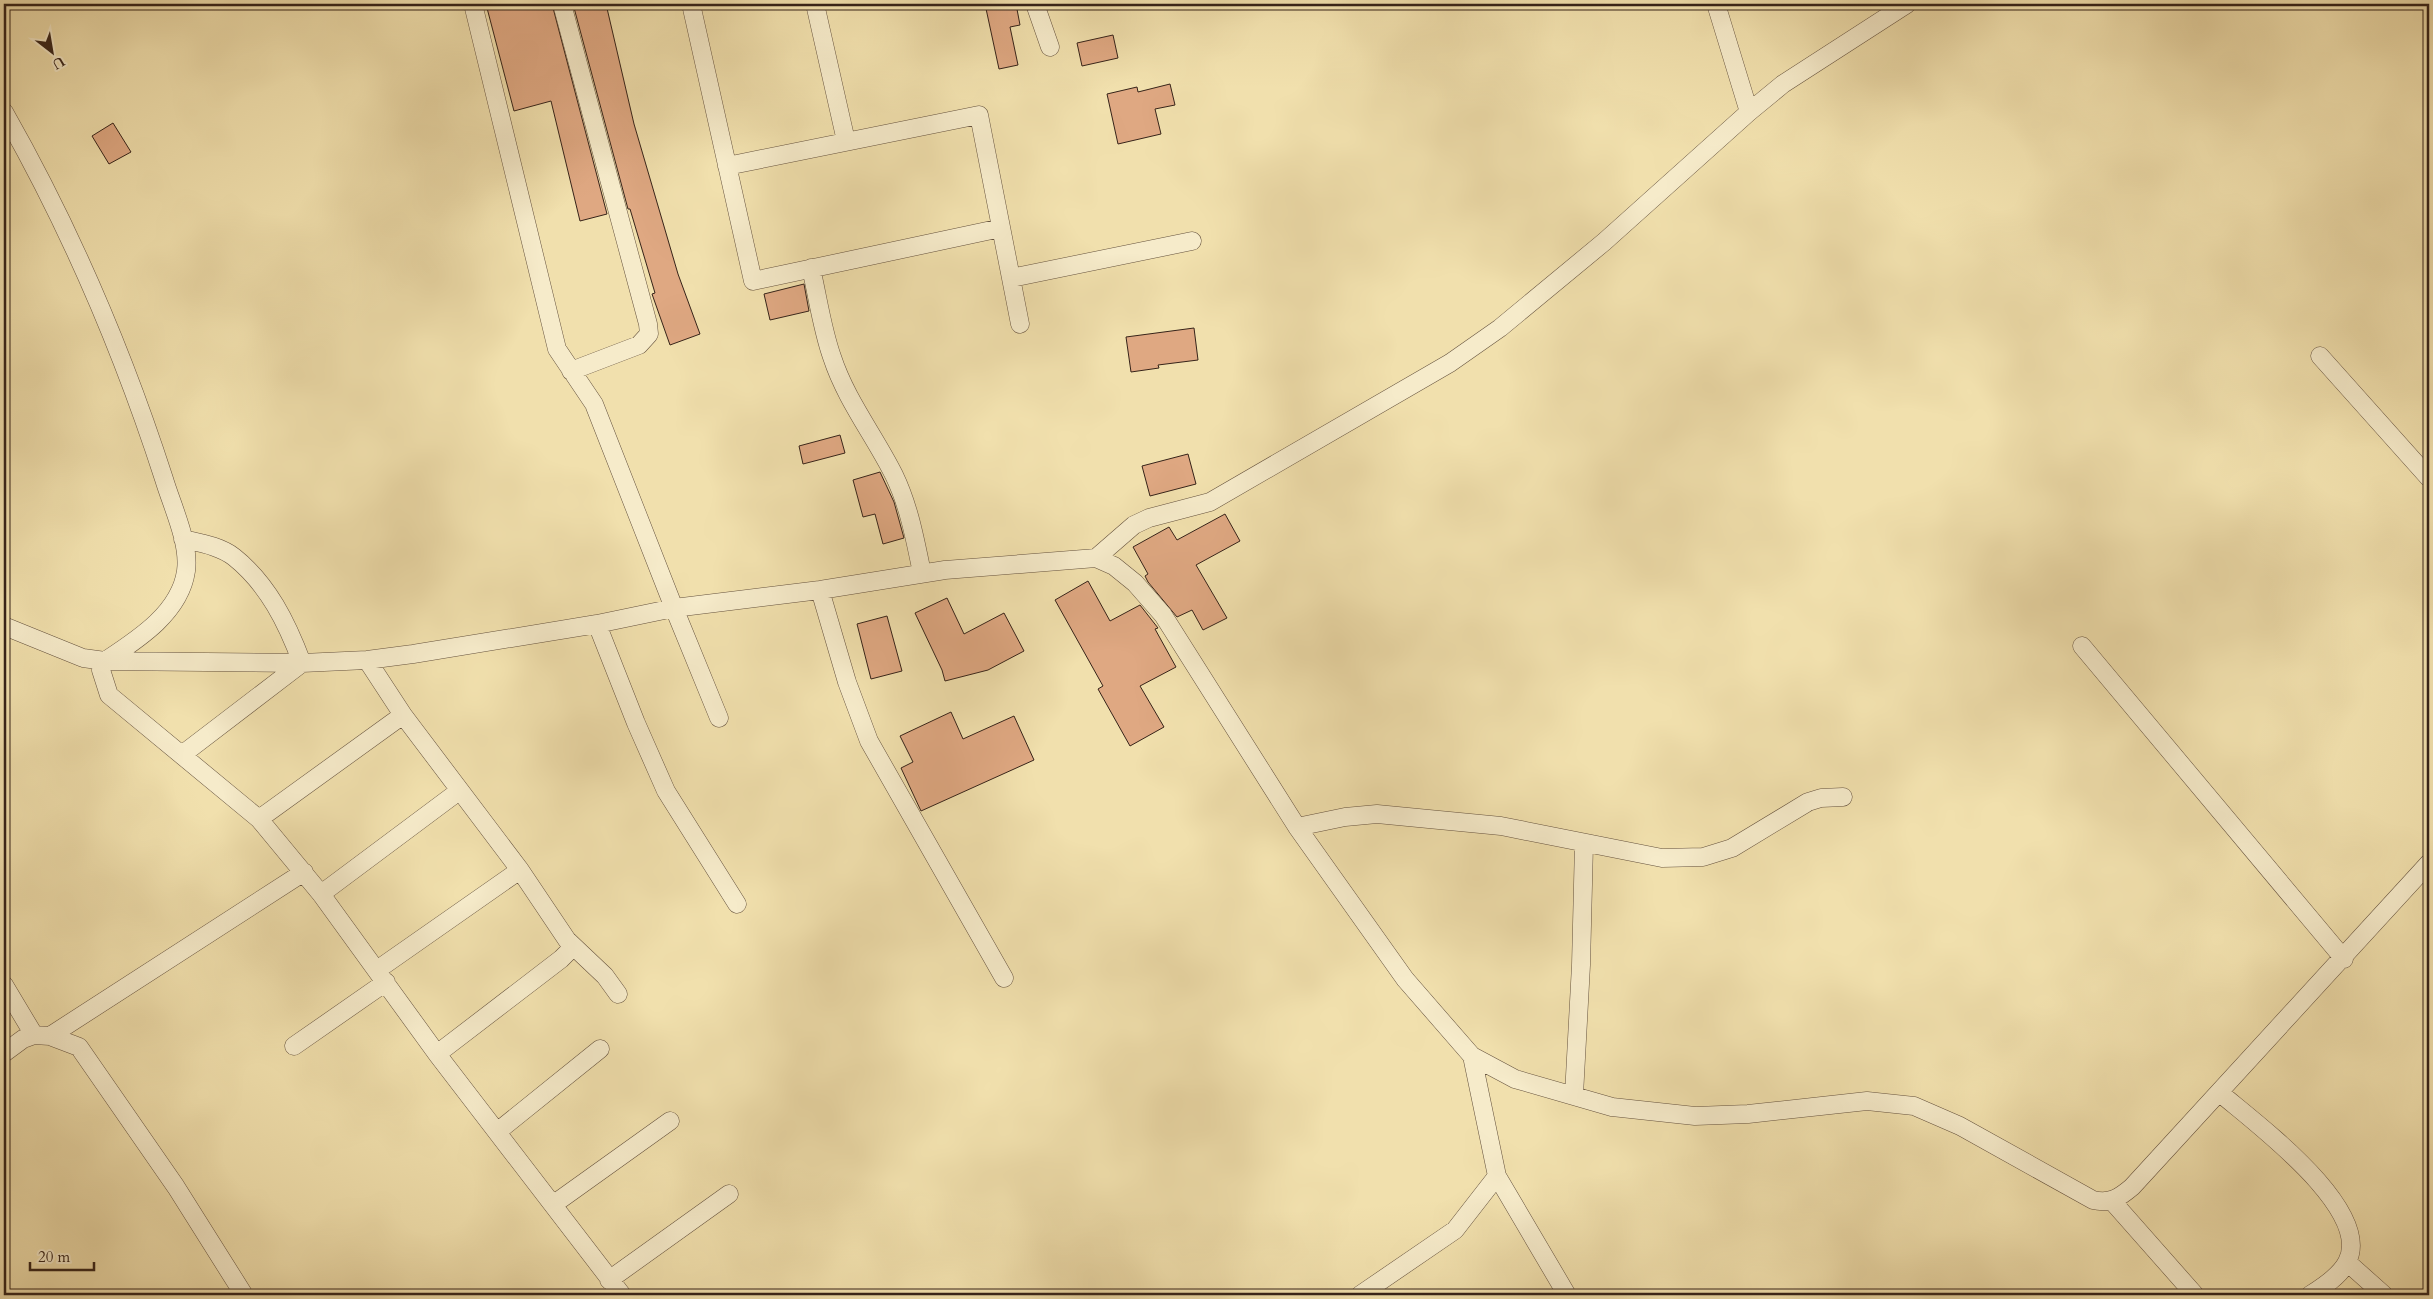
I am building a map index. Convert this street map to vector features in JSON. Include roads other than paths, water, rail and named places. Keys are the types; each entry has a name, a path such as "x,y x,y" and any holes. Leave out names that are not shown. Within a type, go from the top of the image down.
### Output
{"street":[{"path":"473,4 557,349 594,404 674,608 720,718"},
{"path":"562,4 648,324 649,334 646,340 639,345 571,371"},
{"path":"692,4 753,281 1001,228"},
{"path":"815,4 846,141"},
{"path":"1035,4 1050,47"},
{"path":"1716,4 1749,112"},
{"path":"1096,558 1134,525 1149,518 1210,502 1450,363 1500,328 1604,242 1749,112 1816,61 1907,4"},
{"path":"4,112 28,155 91,286 142,409 183,539 186,570 177,597 154,625 105,661 101,670 109,696 123,709 183,754 259,819 321,894 437,1054 622,1295"},
{"path":"727,166 979,115 1020,324"},
{"path":"1011,278 1192,241"},
{"path":"811,268 832,357 852,404 885,458 903,495 909,510 922,573"},
{"path":"2320,356 2429,478"},
{"path":"183,539 208,545 233,556 259,583 277,606 302,663"},
{"path":"4,626 83,658 105,661 302,663 367,660 597,624 674,608 820,590 922,573 1096,558 1114,566 1135,583 1163,615 1297,827 1405,979 1472,1056 1514,1079 1612,1107 1695,1116 1748,1114 1867,1101 1914,1106 1960,1126 2093,1200 2112,1201 2132,1187 2344,959 2429,863"},
{"path":"820,590 847,682 869,741 1004,978"},
{"path":"597,624 636,723 666,791 737,904"},
{"path":"2082,646 2344,959"},
{"path":"367,660 403,715 520,870 573,947 605,976 618,994"},
{"path":"183,754 302,663"},
{"path":"259,819 403,715"},
{"path":"321,894 459,791"},
{"path":"1297,827 1345,817 1377,814 1501,826 1662,858 1703,857 1732,848 1808,802 1821,798 1843,797"},
{"path":"1574,1095 1581,965 1584,844"},
{"path":"294,1046 381,976 520,870"},
{"path":"4,1053 22,1039 42,1035 304,872"},
{"path":"437,1054 573,947"},
{"path":"4,985 42,1035 79,1047 88,1058 176,1187 244,1295"},
{"path":"497,1132 600,1049"},
{"path":"1472,1056 1497,1176 1567,1295"},
{"path":"2220,1093 2301,1162 2335,1201 2348,1226 2350,1251 2348,1262 2338,1274 2310,1295"},
{"path":"554,1204 670,1121"},
{"path":"1360,1295 1455,1230 1497,1176"},
{"path":"609,1280 729,1194"},
{"path":"2112,1201 2119,1212 2195,1295"},
{"path":"2348,1262 2384,1295"}]}
